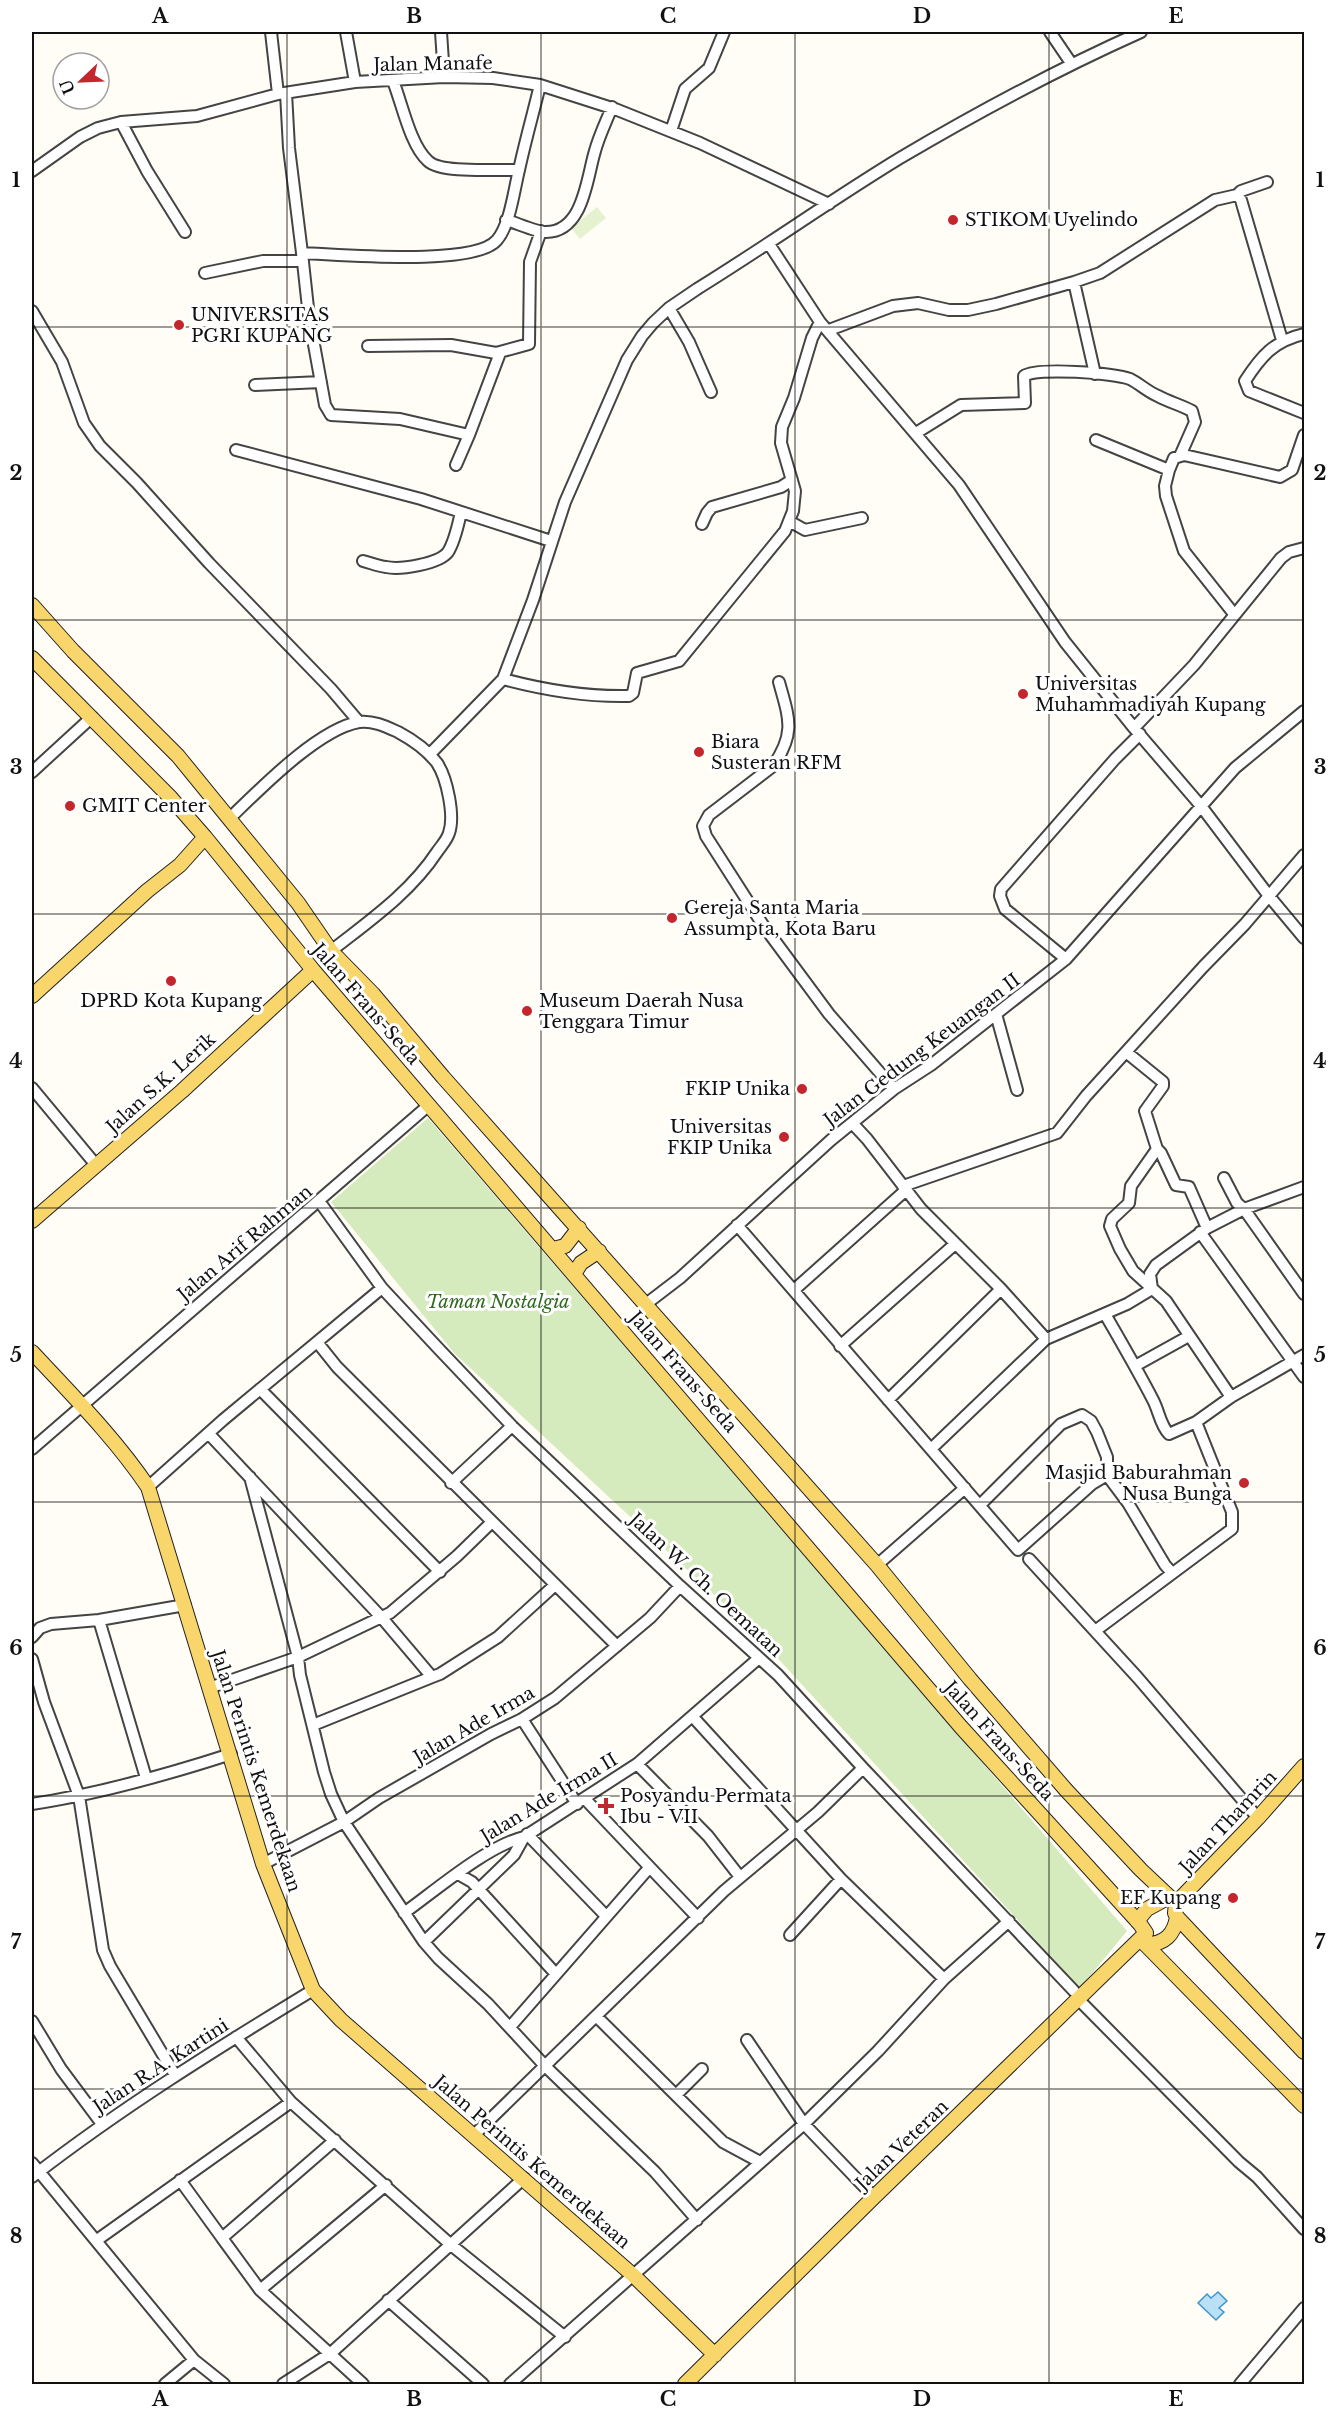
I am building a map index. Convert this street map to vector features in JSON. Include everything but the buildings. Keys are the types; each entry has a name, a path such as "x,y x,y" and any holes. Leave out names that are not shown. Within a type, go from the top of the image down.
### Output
{"main road":[{"name":"Jalan Frans-Seda","path":"32,605 73,651 178,756 298,903 331,951 373,994 443,1077 877,1565 970,1679 1066,1790 1305,2052"},
{"name":"Jalan Frans-Seda","path":"32,658 92,717 205,837 313,970 961,1727 1144,1934 1305,2106"},
{"path":"32,996 140,898 180,865 205,837"},
{"name":"Jalan S.K. Lerik","path":"32,1221 313,970"},
{"path":"553,1249 565,1246 579,1228"},
{"path":"574,1274 582,1263 599,1251"},
{"name":"Jalan Perintis Kemerdekaan","path":"32,1352 81,1405 135,1468 148,1487 264,1864 313,1990 341,2020 634,2276 715,2355"},
{"name":"Jalan Thamrin","path":"1174,1906 1305,1766"},
{"path":"1174,1906 1173,1931 1168,1937 1158,1943 1144,1934 1137,1921 1141,1914 1174,1906"},
{"name":"Jalan Veteran","path":"685,2385 1076,1995 1144,1934"}],"street":[{"path":"271,32 282,94 302,257 326,410 331,416 400,419 469,435"},
{"path":"346,32 355,82"},
{"path":"441,32 444,77"},
{"path":"672,131 685,89 691,82 705,74 724,32"},
{"path":"1050,32 1071,63"},
{"path":"430,754 503,679 533,600 551,541 594,432 627,360 642,336 669,308 829,204 995,103 1071,63 1141,32"},
{"name":"Jalan Manafe","path":"32,171 80,137 98,128 121,122 197,116 282,94 355,82 444,77 493,78 540,85 612,107 672,131 829,204"},
{"path":"393,81 419,150 428,162 444,168 519,170"},
{"path":"205,273 263,261 302,257 396,258 471,251 492,245 498,239 506,219 540,85"},
{"path":"506,219 541,231 554,231 575,215 600,136 612,107"},
{"path":"121,122 184,232"},
{"path":"829,330 893,306 918,303 949,310 968,310 1074,282 1100,273 1215,200 1237,195 1267,182"},
{"path":"1237,195 1246,217 1282,340"},
{"path":"368,346 451,345 500,353 529,344 530,261 541,231"},
{"path":"769,244 820,322 959,485 1065,642 1201,806 1269,896 1305,938"},
{"path":"1074,282 1095,374"},
{"path":"669,308 689,342 711,392"},
{"path":"32,311 62,362 84,423 100,446 331,689 359,722"},
{"path":"503,679 547,691 611,697 629,696 633,693 637,674 674,663 683,657 774,545 789,521 795,501 792,480 781,443 782,427 812,338 820,322"},
{"path":"1305,334 1282,340 1255,364 1245,381 1249,391 1305,413"},
{"path":"456,465 500,353"},
{"path":"916,433 961,405 1025,403 1024,376 1026,374 1059,371 1120,376 1160,398 1192,411 1195,422 1180,456"},
{"path":"255,385 321,382"},
{"path":"1234,614 1184,551 1166,496 1165,486 1169,470 1174,458 1189,455 1280,477 1292,470 1305,435"},
{"path":"1096,440 1169,470"},
{"path":"236,450 421,499 551,541"},
{"path":"702,524 706,513 712,507 781,487 792,480"},
{"path":"363,561 388,568 426,563 443,557 453,541 461,512"},
{"path":"789,521 805,530 862,518"},
{"path":"1066,959 1005,909 1000,896 1001,889 1194,665 1281,558 1289,552 1305,548"},
{"path":"779,682 790,721 780,757 773,766 709,815 703,826 706,836 763,924 829,1014 894,1089"},
{"name":"Jalan Gedung Keuangan II","path":"646,1304 680,1278 831,1140 894,1089 931,1065 1066,959 1235,768 1305,711"},
{"path":"32,772 92,717"},
{"path":"229,819 268,782 314,745 333,732 359,722 374,722 390,728 430,754 439,766 450,803 452,814 449,835 428,866 396,900 331,951"},
{"path":"794,1290 904,1188 1057,1133 1086,1096 1245,924 1305,855"},
{"path":"996,1014 1017,1090"},
{"path":"1126,1052 1163,1082 1163,1086 1145,1109 1157,1149 1176,1185 1189,1187 1203,1230 1300,1358 1305,1377"},
{"path":"32,1088 96,1165"},
{"name":"Jalan Arif Rahman","path":"32,1449 429,1105"},
{"path":"853,1124 904,1188 1046,1339"},
{"path":"1157,1149 1131,1186 1129,1203 1112,1219 1110,1226 1133,1271 1166,1301 1231,1397"},
{"path":"1224,1178 1237,1203 1244,1209 1305,1294"},
{"path":"1152,1289 1150,1274 1156,1265 1203,1230 1244,1209 1305,1187"},
{"name":"Jalan W. Ch. Oematan","path":"319,1201 382,1288 512,1426 680,1586 778,1675 1076,1995 1239,2162 1257,2177 1305,2229"},
{"path":"737,1226 1018,1550 1092,1484 1107,1475"},
{"path":"840,1346 955,1244"},
{"path":"148,1487 260,1389 382,1288"},
{"path":"888,1400 1001,1289"},
{"path":"931,1449 1046,1339 1105,1314 1152,1289"},
{"path":"1105,1314 1135,1366 1167,1433 1171,1434 1196,1422 1231,1397 1300,1358"},
{"path":"1135,1366 1189,1336"},
{"path":"317,1342 337,1367 617,1646"},
{"path":"260,1389 440,1572"},
{"path":"980,1505 1062,1424 1082,1415 1091,1421 1097,1432 1107,1457 1107,1475 1128,1503 1172,1573"},
{"path":"1095,1631 1172,1573 1181,1569 1233,1527 1232,1512 1196,1422"},
{"path":"452,1483 512,1426"},
{"path":"208,1434 382,1618 432,1677"},
{"path":"250,1477 298,1657 300,1675 324,1772 344,1822 404,1913 438,1958 654,2172 697,2220"},
{"path":"877,1565 965,1488"},
{"path":"209,1688 298,1657 382,1618 440,1572 492,1522"},
{"path":"1029,1559 1258,1818"},
{"path":"313,1725 440,1674 498,1637 555,1585"},
{"name":"Jalan Ade Irma","path":"264,1864 344,1822 380,1798 481,1739 522,1719 555,1698 650,1618 680,1586"},
{"path":"32,1637 40,1628 51,1624 99,1620 185,1605"},
{"path":"99,1620 146,1778"},
{"name":"Jalan Ade Irma II","path":"404,1913 458,1874 512,1840 525,1835 581,1802 637,1764 759,1658"},
{"path":"32,1659 44,1702 79,1796 103,1950 110,1966 175,2075"},
{"path":"693,1717 795,1831 944,1978"},
{"path":"522,1719 581,1802 698,1918"},
{"path":"32,1804 79,1796 172,1773 231,1754"},
{"path":"637,1764 708,1836 740,1877"},
{"path":"474,2135 740,1877 795,1831 863,1768"},
{"path":"424,1941 514,1855 525,1835 606,1916"},
{"path":"510,2027 649,1868"},
{"path":"458,1874 467,1877 555,1973"},
{"path":"790,1935 842,1879"},
{"path":"510,2385 804,2124 878,2051 944,1978 1009,1921"},
{"name":"Jalan R.A. Kartini","path":"34,2170 175,2075 313,1990"},
{"path":"596,2016 723,2142 760,2162"},
{"path":"32,2020 61,2069 102,2124"},
{"path":"236,2037 291,2102 450,2244 565,2337"},
{"path":"747,2040 804,2124 874,2197"},
{"path":"676,2095 702,2069"},
{"path":"97,2240 291,2102"},
{"path":"222,2238 335,2140"},
{"path":"34,2170 97,2240 194,2360 224,2385"},
{"path":"283,2385 331,2354 524,2178"},
{"path":"180,2180 260,2290 284,2315 331,2354 363,2385"},
{"path":"260,2290 386,2185"},
{"path":"388,2300 483,2385"},
{"path":"1240,2385 1305,2308"},
{"path":"165,2385 194,2360"}],"green space":[{"path":"597,207 606,218 580,239 571,228"},
{"name":"Taman Nostalgia","path":"428,1118 1127,1931 1080,1988 751,1629 455,1354 331,1202"}],"water":[{"path":"1218,2292 1227,2301 1219,2308 1224,2312 1216,2320 1198,2303 1207,2294 1211,2298"}],"place":[{"name":"STIKOM Uyelindo","path":"953,220"},
{"name":"UNIVERSITAS PGRI KUPANG","path":"179,325"},
{"name":"Universitas Muhammadiyah Kupang","path":"1023,694"},
{"name":"Biara Susteran RFM","path":"699,752"},
{"name":"GMIT Center","path":"70,806"},
{"name":"Gereja Santa Maria Assumpta, Kota Baru","path":"672,918"},
{"name":"DPRD Kota Kupang","path":"171,981"},
{"name":"Museum Daerah Nusa Tenggara Timur","path":"527,1011"},
{"name":"FKIP Unika","path":"802,1089"},
{"name":"Universitas FKIP Unika","path":"784,1137"},
{"name":"Masjid Baburahman Nusa Bunga","path":"1244,1483"},
{"name":"Posyandu Permata Ibu - VII","path":"606,1806"},
{"name":"EF Kupang","path":"1233,1898"}]}
